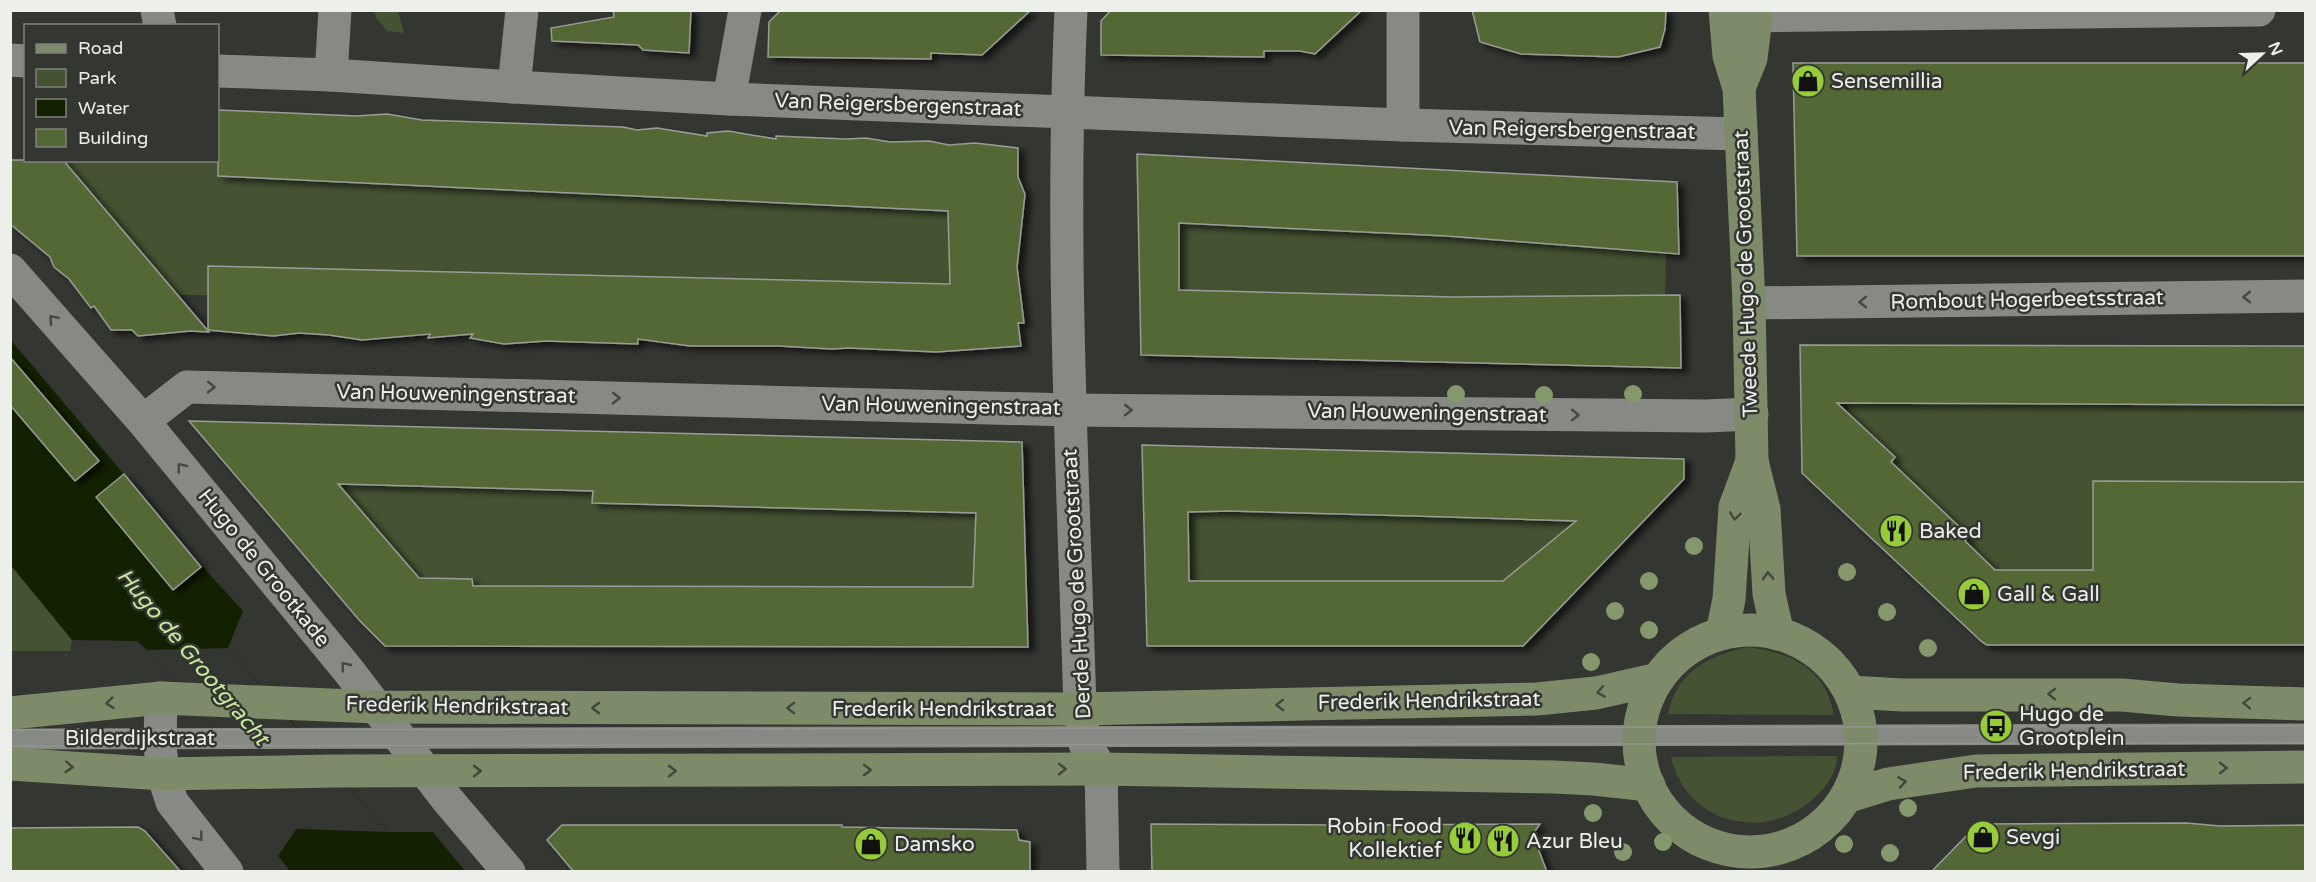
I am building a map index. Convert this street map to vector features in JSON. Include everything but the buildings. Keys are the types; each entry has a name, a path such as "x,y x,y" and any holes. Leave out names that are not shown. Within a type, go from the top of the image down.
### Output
{"street":[{"path":"331,75 335,10"},
{"path":"514,87 522,10"},
{"path":"729,99 745,10"},
{"path":"1066,112 1071,10"},
{"path":"1403,10 1403,125"},
{"path":"1725,13 2259,10"},
{"name":"Tweede Hugo de Grootstraat","path":"1725,13 1729,56 1739,88 1749,303 1752,460 1764,509 1769,594 1778,634"},
{"name":"Tweede Hugo de Grootstraat","path":"1739,88 1751,58 1757,13"},
{"name":"Van Reigersbergenstraat","path":"219,71 331,75 729,99 1403,125 1741,134"},
{"name":"Derde Hugo de Grootstraat","path":"1066,112 1070,410 1082,722 1085,744 1101,769"},
{"name":"Hugo de Grootkade","path":"10,270 143,421 378,707 446,798 509,872"},
{"name":"Rombout Hogerbeetsstraat","path":"1749,303 2306,296"},
{"name":"Van Houweningenstraat","path":"143,421 187,387 1070,410 1707,416 1752,414"},
{"name":"Tweede Hugo de Grootstraat","path":"1722,633 1729,599 1736,507 1752,460"},
{"path":"1756,630 1778,634 1811,649 1834,669 1850,692 1861,734 1856,775 1846,797 1830,819 1778,859 1750,852 1722,859 1678,826 1663,810 1649,785 1643,772 1639,735 1643,712 1658,679 1672,662 1689,648 1722,633 1756,630"},
{"name":"Frederik Hendrikstraat","path":"225,701 378,707 1082,722 1537,699 1585,695 1658,679"},
{"path":"1850,692 1902,695 2122,695 2178,700 2306,704"},
{"path":"175,699 160,738 163,774 172,802 227,872"},
{"name":"Bilderdijkstraat","path":"10,713 175,699 225,701"},
{"name":"Bilderdijkstraat","path":"10,764 163,774 427,772"},
{"name":"Frederik Hendrikstraat","path":"1846,797 1888,784 1976,771 2306,767"},
{"path":"427,772 1101,769 1554,777 1649,785"},
{"path":"1101,769 1103,872"}],"lane":[{"name":"Frederik Hendrikstraat","path":"305,737 1082,722 1639,735"},
{"name":"Frederik Hendrikstraat","path":"1861,734 2306,734"},
{"path":"1639,735 1861,734"},
{"name":"Bilderdijkstraat","path":"10,739 305,737"}],"green space":[{"path":"374,11 398,11 404,33 387,31 377,19"},
{"path":"219,138 979,182 984,312 152,294 30,162 219,162"},
{"path":"1164,187 1666,226 1665,318 1159,308"},
{"path":"1849,358 2305,374 2305,598 2010,597 1846,456"},
{"path":"273,465 983,497 988,604 395,600"},
{"path":"1164,483 1645,490 1512,609 1162,607"},
{"path":"10,565 72,640 70,651 11,651"},
{"path":"1749,647 1779,654 1804,666 1823,686 1830,699 1834,715 1668,714 1678,687 1696,668 1708,660"},
{"path":"1837,756 1834,771 1827,784 1801,808 1779,818 1756,822 1734,821 1713,813 1694,800 1680,781 1671,757"}],"water":[{"name":"Hugo de Grootgracht","path":"10,339 192,555 243,611 228,648 388,832 433,832 465,871 290,871 278,856 297,828 147,650 137,641 72,640 11,565"}],"pier":[{"path":"228,648 388,832 297,829 147,650"}],"tram line":[{"path":"10,730 2306,726"},
{"path":"10,746 2306,743"}],"place":[{"name":"Sensemillia","path":"1808,81"},
{"name":"Baked","path":"1896,531"},
{"name":"Gall & Gall","path":"1974,594"},
{"name":"Hugo de Grootplein","path":"1996,726"},
{"name":"Sevgi","path":"1983,837"},
{"name":"Robin Food Kollektief","path":"1465,838"},
{"name":"Azur Bleu","path":"1503,841"},
{"name":"Damsko","path":"871,844"}]}
